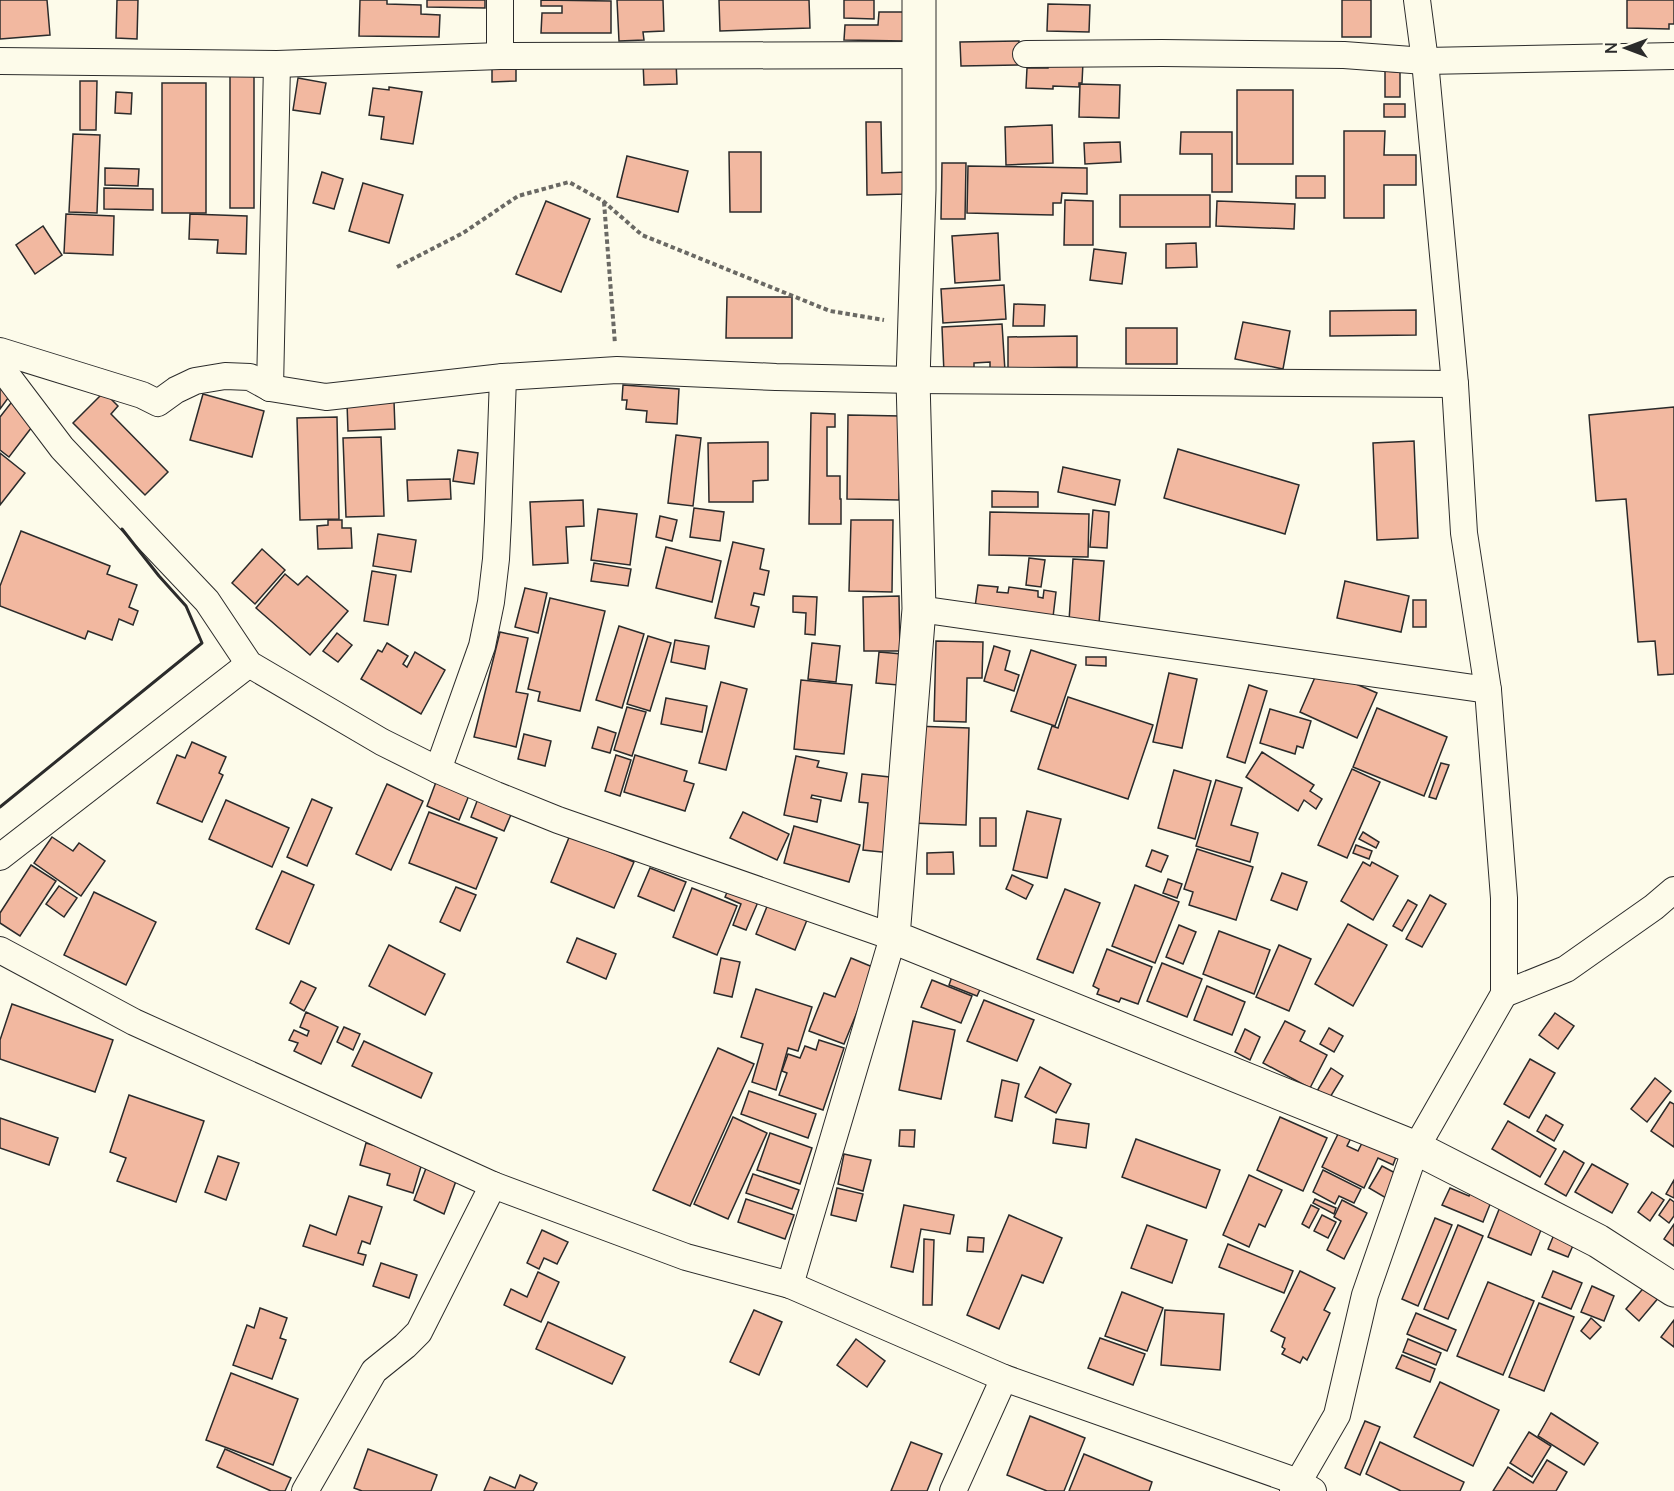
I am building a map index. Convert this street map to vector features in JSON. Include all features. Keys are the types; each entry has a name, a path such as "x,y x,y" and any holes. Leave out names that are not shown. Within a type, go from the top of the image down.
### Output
{"street":[{"path":"500,0 500,56"},
{"path":"790,1285 893,937 920,609 913,380 919,190 920,0"},
{"path":"0,950 134,1022 493,1185 686,1257 790,1285 1004,1378 1301,1488 1337,1415 1365,1295 1416,1148 1504,994 1504,898 1488,690 1464,533 1455,384 1425,61 1417,0"},
{"path":"1026,54 1344,55 1425,61 1674,56"},
{"path":"0,61 277,64 500,56 920,55"},
{"path":"270,388 277,64"},
{"path":"0,351 142,395 158,403 176,390 195,381 225,376 250,377 270,388 326,397 503,377 617,370 913,380 1455,384"},
{"path":"0,366 62,448 207,601 249,664 382,742 438,770 558,820 893,937 1416,1148 1598,1241 1674,1290"},
{"path":"438,770 482,646 491,602 496,559 503,377"},
{"path":"920,609 1488,690"},
{"path":"0,857 249,664"},
{"path":"1504,994 1566,969 1654,907 1674,890"},
{"path":"305,1491 374,1371 419,1332 493,1185"},
{"path":"953,1491 1004,1378"}],"path":[{"path":"397,267 463,232 518,196 569,182 603,201 642,235 653,240 830,311 914,326"},
{"path":"603,201 617,370"}],"building":[{"path":"0,0 47,0 50,35 0,39"},
{"path":"117,0 138,0 137,39 116,38"},
{"path":"360,0 387,0 387,4 421,5 421,14 440,15 439,37 359,36"},
{"path":"427,0 485,0 485,8 427,7"},
{"path":"541,0 611,1 611,33 541,33 542,13 562,13 562,6 541,6"},
{"path":"617,0 663,0 664,31 643,32 644,40 619,41"},
{"path":"719,0 809,0 810,28 720,31"},
{"path":"844,0 874,0 874,19 844,18"},
{"path":"1342,0 1371,0 1371,37 1342,37"},
{"path":"1627,0 1674,0 1674,24 1669,24 1669,29 1627,28"},
{"path":"1048,4 1090,5 1089,32 1047,31"},
{"path":"879,12 905,12 905,41 844,40 845,25 878,25"},
{"path":"1019,41 1019,65 961,66 960,42"},
{"path":"676,61 677,84 644,85 643,62"},
{"path":"1048,62 1083,62 1082,83 1079,83 1079,87 1026,88 1027,68 1048,68"},
{"path":"516,65 516,81 492,82 492,66"},
{"path":"1385,71 1400,72 1400,97 1385,97"},
{"path":"254,75 254,208 230,208 230,76"},
{"path":"298,78 326,83 320,114 293,110"},
{"path":"80,81 97,81 96,130 80,130"},
{"path":"162,83 206,83 206,213 162,213"},
{"path":"1080,84 1120,85 1119,118 1079,117"},
{"path":"389,87 422,92 413,144 381,139 384,117 369,115 373,88 389,90"},
{"path":"1237,90 1293,90 1293,164 1237,164"},
{"path":"116,92 132,93 131,114 115,113"},
{"path":"1384,104 1405,104 1405,117 1384,117"},
{"path":"866,122 881,122 882,173 907,172 907,194 867,195"},
{"path":"1052,125 1053,163 1006,165 1005,127"},
{"path":"1344,131 1385,131 1384,155 1416,155 1416,185 1384,185 1384,218 1344,218"},
{"path":"1181,132 1232,132 1232,192 1212,192 1212,154 1180,154"},
{"path":"73,134 100,135 97,213 69,212"},
{"path":"1120,142 1121,162 1085,164 1084,143"},
{"path":"729,152 761,152 761,212 730,212"},
{"path":"627,156 688,171 678,212 617,197"},
{"path":"942,163 966,163 965,219 941,219"},
{"path":"968,166 1087,168 1087,194 1062,193 1061,203 1053,203 1053,215 967,213"},
{"path":"105,168 139,169 138,186 105,185"},
{"path":"322,172 343,179 334,209 313,203"},
{"path":"1296,176 1325,176 1325,198 1296,198"},
{"path":"363,183 403,195 389,243 349,231"},
{"path":"104,188 153,189 153,210 104,209"},
{"path":"1120,195 1210,195 1210,227 1120,227"},
{"path":"1065,200 1093,201 1093,245 1064,245"},
{"path":"546,201 590,219 561,292 516,274"},
{"path":"1217,201 1295,204 1294,229 1216,226"},
{"path":"66,214 114,216 113,255 64,253"},
{"path":"190,214 247,216 246,254 217,253 218,240 189,239"},
{"path":"43,226 62,255 35,274 16,245"},
{"path":"998,233 1000,280 955,283 952,236"},
{"path":"1196,243 1197,267 1166,268 1166,244"},
{"path":"1094,249 1126,253 1122,284 1090,280"},
{"path":"1004,285 1006,319 943,323 941,289"},
{"path":"727,297 792,297 792,338 726,338"},
{"path":"1014,304 1045,305 1044,326 1013,326"},
{"path":"1416,310 1416,335 1330,336 1330,311"},
{"path":"1243,322 1290,331 1283,369 1235,359"},
{"path":"1002,324 1005,371 990,372 990,362 974,363 974,372 944,373 942,327"},
{"path":"1126,328 1177,328 1177,364 1126,364"},
{"path":"1077,336 1077,367 1008,368 1008,337"},
{"path":"0,379 14,390 0,409"},
{"path":"623,385 679,389 677,424 646,422 647,411 626,409 627,400 622,400"},
{"path":"104,392 118,406 111,414 168,472 145,495 73,423"},
{"path":"203,394 264,411 252,457 190,440"},
{"path":"14,399 38,419 9,457 0,450 0,417"},
{"path":"394,401 395,429 348,431 347,403"},
{"path":"1674,407 1674,674 1658,675 1655,641 1638,642 1626,499 1596,501 1589,415"},
{"path":"811,413 835,414 835,427 827,427 827,476 840,476 841,524 809,524"},
{"path":"848,415 901,416 899,500 847,499"},
{"path":"337,417 339,519 300,520 297,418"},
{"path":"676,435 701,438 693,506 668,503"},
{"path":"381,437 384,516 346,517 343,438"},
{"path":"1414,441 1418,538 1377,540 1373,443"},
{"path":"768,442 768,480 753,481 753,502 709,502 708,443"},
{"path":"1178,449 1299,485 1285,534 1164,498"},
{"path":"458,450 478,453 474,484 453,481"},
{"path":"0,453 25,473 0,505"},
{"path":"1063,467 1120,480 1115,505 1058,492"},
{"path":"450,479 451,499 408,501 407,480"},
{"path":"992,491 1038,492 1038,507 992,507"},
{"path":"583,500 584,526 566,527 568,563 533,565 530,502"},
{"path":"694,508 724,512 720,541 690,537"},
{"path":"598,509 637,514 630,565 591,560"},
{"path":"1093,510 1109,512 1107,548 1090,547"},
{"path":"990,512 1089,514 1088,557 989,555"},
{"path":"660,516 677,520 672,541 656,537"},
{"path":"328,520 342,520 342,528 351,528 352,548 318,549 317,526 328,525"},
{"path":"851,520 893,520 892,592 849,591"},
{"path":"21,531 110,566 107,574 137,585 129,607 138,611 133,625 119,619 112,640 88,631 85,639 0,606 0,586"},
{"path":"378,534 416,540 411,572 373,566"},
{"path":"733,542 764,549 760,569 769,571 764,595 754,593 751,605 759,607 754,627 715,618"},
{"path":"666,547 721,561 712,602 656,588"},
{"path":"262,549 285,570 255,604 232,583"},
{"path":"1029,558 1045,560 1041,587 1026,585"},
{"path":"1073,559 1104,561 1099,623 1069,621"},
{"path":"594,563 631,569 628,586 591,581"},
{"path":"372,571 396,575 388,625 364,621"},
{"path":"285,574 298,585 307,576 348,611 310,655 256,608"},
{"path":"1345,581 1409,596 1401,632 1337,618"},
{"path":"978,585 998,587 997,592 1008,593 1009,587 1038,591 1038,597 1043,598 1044,590 1056,592 1053,617 975,607"},
{"path":"525,588 547,593 538,633 515,627"},
{"path":"793,596 817,597 815,635 805,634 806,613 793,612"},
{"path":"899,596 900,651 864,651 863,597"},
{"path":"550,598 605,611 580,711 538,701 540,692 528,689"},
{"path":"1413,600 1426,600 1426,627 1413,627"},
{"path":"619,626 644,634 622,708 596,700"},
{"path":"500,632 528,638 516,692 528,694 516,747 474,737"},
{"path":"337,633 352,645 338,662 323,651"},
{"path":"648,636 671,643 650,711 627,704"},
{"path":"675,640 709,646 705,669 671,662"},
{"path":"936,641 983,642 982,678 967,678 966,722 934,721"},
{"path":"387,643 408,656 403,664 407,667 415,652 445,670 421,714 361,679 378,650 382,652"},
{"path":"812,643 840,646 836,682 808,679"},
{"path":"994,646 1010,651 1005,670 1019,675 1014,691 984,681"},
{"path":"1031,650 1076,665 1055,726 1011,711"},
{"path":"879,652 902,654 898,685 876,683"},
{"path":"1086,657 1106,657 1106,666 1086,665"},
{"path":"1319,668 1377,693 1357,738 1300,712"},
{"path":"1169,673 1197,679 1182,748 1153,742"},
{"path":"801,680 852,685 844,754 794,749"},
{"path":"721,682 747,689 726,770 699,763"},
{"path":"1249,685 1267,691 1245,763 1227,757"},
{"path":"1068,697 1153,725 1128,799 1038,769 1052,726 1058,728"},
{"path":"666,698 707,706 702,732 661,724"},
{"path":"627,707 646,712 632,756 614,750"},
{"path":"1377,708 1447,737 1424,796 1353,767"},
{"path":"1270,709 1311,721 1303,748 1297,746 1295,754 1260,743"},
{"path":"914,726 969,728 966,825 911,823"},
{"path":"598,727 616,733 610,753 592,748"},
{"path":"524,734 551,741 545,766 518,759"},
{"path":"192,742 226,757 219,773 223,775 202,822 157,803 177,755 185,758"},
{"path":"1262,752 1314,785 1310,791 1322,799 1316,809 1304,800 1298,811 1246,777"},
{"path":"616,755 631,760 620,796 605,791"},
{"path":"635,755 687,771 684,781 694,784 685,811 624,792"},
{"path":"796,756 819,761 817,767 847,773 841,801 812,795 811,798 821,800 817,822 784,815"},
{"path":"1441,763 1449,765 1436,799 1429,797"},
{"path":"1352,769 1380,782 1347,858 1318,845"},
{"path":"1174,770 1211,781 1195,839 1158,828"},
{"path":"439,774 472,788 459,820 427,806"},
{"path":"862,774 899,778 891,853 863,850 868,803 859,802"},
{"path":"1216,780 1242,788 1231,825 1258,833 1250,862 1196,846"},
{"path":"387,784 423,801 391,870 356,854"},
{"path":"479,796 513,810 504,831 471,817"},
{"path":"312,799 332,808 307,866 287,857"},
{"path":"226,800 289,828 272,867 209,839"},
{"path":"1027,811 1061,819 1047,878 1013,870"},
{"path":"429,812 497,838 476,889 409,863"},
{"path":"743,812 789,834 777,860 730,838"},
{"path":"980,818 996,818 996,846 980,846"},
{"path":"794,826 860,845 849,882 784,863"},
{"path":"1363,832 1379,842 1376,848 1359,839"},
{"path":"570,835 634,862 614,908 551,882"},
{"path":"52,837 73,851 79,843 105,861 81,896 34,863"},
{"path":"1356,845 1372,851 1369,859 1353,853"},
{"path":"1197,849 1253,867 1236,920 1189,905 1193,892 1184,889"},
{"path":"1152,850 1168,856 1161,872 1146,866"},
{"path":"953,852 954,874 927,874 927,853"},
{"path":"1363,862 1370,866 1372,862 1398,876 1373,920 1341,901"},
{"path":"31,865 56,881 20,936 0,923 0,913"},
{"path":"650,868 686,882 674,911 638,896"},
{"path":"282,871 314,885 289,944 256,929"},
{"path":"1282,873 1307,882 1297,910 1271,900"},
{"path":"1012,875 1033,885 1026,899 1006,889"},
{"path":"1168,879 1182,884 1177,898 1163,893"},
{"path":"731,883 761,895 746,930 733,925 741,904 725,897"},
{"path":"1135,885 1179,902 1155,963 1112,946"},
{"path":"59,886 77,898 64,917 46,904"},
{"path":"456,887 476,895 460,931 440,922"},
{"path":"692,888 737,906 717,955 673,937"},
{"path":"1065,889 1100,903 1073,973 1037,959"},
{"path":"94,892 156,922 126,985 64,955"},
{"path":"1430,895 1446,904 1422,947 1406,939"},
{"path":"1408,900 1417,905 1402,931 1393,926"},
{"path":"768,904 807,920 795,950 756,934"},
{"path":"1348,924 1387,945 1353,1006 1315,984"},
{"path":"1179,925 1196,932 1183,964 1166,957"},
{"path":"1219,931 1270,950 1254,994 1203,974"},
{"path":"577,938 616,954 606,979 567,962"},
{"path":"389,945 445,974 425,1015 369,986"},
{"path":"1279,945 1311,959 1289,1011 1256,997"},
{"path":"1107,949 1152,967 1138,1004 1121,998 1119,1002 1097,994 1099,989 1093,986"},
{"path":"721,958 740,962 732,997 714,993"},
{"path":"851,958 875,968 844,1044 809,1031 824,993 835,997"},
{"path":"1162,963 1202,979 1187,1017 1147,1001"},
{"path":"954,971 983,983 977,996 949,985"},
{"path":"932,980 972,996 961,1023 921,1007"},
{"path":"301,981 316,988 304,1011 290,1003"},
{"path":"1207,986 1245,1002 1232,1035 1194,1020"},
{"path":"756,989 812,1007 798,1051 788,1048 776,1090 752,1082 763,1044 741,1037"},
{"path":"984,1000 1034,1020 1017,1061 967,1041"},
{"path":"12,1004 113,1040 95,1092 0,1059 0,1040"},
{"path":"306,1012 338,1027 321,1064 294,1051 298,1043 289,1040 294,1030 307,1036 309,1031 300,1027"},
{"path":"1555,1013 1574,1026 1558,1049 1539,1035"},
{"path":"913,1021 955,1030 941,1099 899,1090"},
{"path":"1285,1021 1305,1031 1300,1041 1327,1055 1310,1088 1263,1063"},
{"path":"344,1027 360,1034 353,1050 337,1042"},
{"path":"1329,1028 1343,1036 1334,1052 1320,1044"},
{"path":"1245,1029 1260,1037 1250,1060 1235,1052"},
{"path":"819,1040 844,1048 823,1110 779,1095 787,1073 782,1071 788,1054 800,1058 805,1046 816,1050"},
{"path":"364,1041 432,1073 421,1098 352,1066"},
{"path":"718,1048 754,1064 690,1206 653,1190"},
{"path":"1530,1059 1555,1073 1529,1118 1504,1104"},
{"path":"1040,1067 1071,1084 1056,1113 1025,1097"},
{"path":"1331,1068 1343,1076 1329,1099 1317,1091"},
{"path":"1655,1078 1671,1091 1647,1122 1631,1109"},
{"path":"1002,1080 1019,1084 1012,1121 995,1117"},
{"path":"749,1091 816,1114 808,1138 741,1114"},
{"path":"129,1095 204,1121 176,1202 117,1181 126,1158 110,1152"},
{"path":"1670,1102 1674,1104 1674,1147 1651,1131"},
{"path":"1546,1115 1563,1125 1554,1141 1537,1131"},
{"path":"733,1117 767,1133 728,1219 694,1204"},
{"path":"1280,1117 1327,1138 1303,1191 1257,1170"},
{"path":"0,1118 58,1138 49,1165 0,1148"},
{"path":"1056,1119 1089,1124 1086,1148 1053,1143"},
{"path":"1508,1121 1556,1149 1540,1177 1492,1149"},
{"path":"900,1130 915,1130 914,1147 899,1146"},
{"path":"1339,1132 1351,1138 1347,1146 1358,1151 1363,1141 1396,1157 1393,1165 1378,1158 1364,1188 1322,1167"},
{"path":"770,1133 812,1148 800,1184 757,1170"},
{"path":"1136,1139 1220,1170 1206,1208 1122,1177"},
{"path":"366,1143 423,1160 413,1193 387,1185 390,1174 360,1165"},
{"path":"1564,1151 1584,1163 1566,1196 1545,1184"},
{"path":"844,1154 871,1160 863,1191 838,1184"},
{"path":"218,1156 239,1163 226,1200 205,1192"},
{"path":"428,1163 456,1181 444,1214 414,1200"},
{"path":"1592,1164 1628,1184 1612,1213 1575,1192"},
{"path":"1382,1166 1399,1175 1386,1198 1369,1188"},
{"path":"1323,1170 1361,1189 1354,1203 1339,1196 1335,1204 1313,1192"},
{"path":"753,1174 799,1190 792,1209 746,1193"},
{"path":"1249,1175 1282,1190 1265,1227 1259,1224 1249,1247 1223,1235"},
{"path":"1674,1180 1674,1198 1666,1194"},
{"path":"837,1188 863,1194 856,1221 831,1215"},
{"path":"1450,1188 1469,1196 1472,1188 1493,1197 1483,1222 1442,1205"},
{"path":"1652,1192 1664,1200 1650,1221 1638,1212"},
{"path":"349,1196 382,1207 370,1244 362,1241 358,1253 366,1255 363,1265 303,1246 310,1225 336,1235"},
{"path":"746,1199 794,1215 785,1239 738,1222"},
{"path":"1315,1199 1336,1208 1334,1214 1313,1203"},
{"path":"1670,1199 1674,1202 1674,1216 1669,1223 1659,1215"},
{"path":"1342,1200 1367,1213 1344,1259 1327,1250 1341,1221 1334,1217"},
{"path":"904,1205 954,1215 950,1234 921,1229 913,1272 891,1267"},
{"path":"1311,1205 1319,1209 1309,1228 1302,1224"},
{"path":"1500,1207 1543,1225 1531,1255 1488,1237"},
{"path":"1009,1215 1062,1238 1043,1283 1022,1275 999,1329 967,1315"},
{"path":"1322,1215 1336,1222 1328,1238 1314,1231"},
{"path":"1435,1218 1452,1225 1418,1306 1402,1299"},
{"path":"1674,1224 1674,1246 1664,1239"},
{"path":"1147,1225 1187,1240 1172,1283 1131,1268"},
{"path":"1458,1225 1483,1236 1448,1319 1424,1309"},
{"path":"1558,1225 1578,1234 1568,1257 1548,1249"},
{"path":"542,1230 568,1242 557,1264 544,1258 539,1269 527,1263"},
{"path":"968,1237 984,1238 983,1252 967,1251"},
{"path":"924,1239 934,1240 932,1305 923,1305"},
{"path":"1228,1244 1293,1271 1284,1293 1219,1267"},
{"path":"381,1263 417,1275 409,1298 373,1286"},
{"path":"1300,1271 1335,1288 1324,1310 1330,1313 1307,1360 1303,1357 1300,1363 1282,1354 1285,1349 1282,1347 1285,1338 1271,1331"},
{"path":"1553,1271 1582,1283 1571,1309 1542,1297"},
{"path":"538,1272 559,1282 541,1322 504,1305 511,1289 527,1297"},
{"path":"1651,1279 1665,1290 1639,1321 1626,1309"},
{"path":"1488,1282 1534,1301 1503,1375 1457,1356"},
{"path":"1592,1286 1614,1296 1604,1321 1581,1312"},
{"path":"1122,1292 1163,1308 1147,1351 1105,1336"},
{"path":"1539,1303 1574,1317 1544,1391 1509,1377"},
{"path":"260,1308 287,1318 280,1338 286,1340 272,1379 233,1365 247,1325 254,1328"},
{"path":"754,1310 782,1322 759,1375 730,1362"},
{"path":"1165,1310 1224,1314 1220,1370 1161,1365"},
{"path":"1416,1313 1456,1330 1447,1351 1407,1334"},
{"path":"1591,1318 1601,1327 1590,1339 1581,1331"},
{"path":"1674,1320 1674,1347 1661,1337"},
{"path":"548,1322 625,1357 612,1384 536,1349"},
{"path":"1100,1338 1145,1354 1133,1385 1088,1368"},
{"path":"856,1339 885,1361 867,1387 837,1365"},
{"path":"1408,1339 1441,1353 1436,1365 1403,1352"},
{"path":"1402,1355 1435,1369 1430,1382 1396,1368"},
{"path":"231,1373 298,1399 273,1465 206,1440"},
{"path":"1440,1382 1499,1410 1473,1466 1414,1437"},
{"path":"1551,1413 1598,1443 1584,1465 1538,1436"},
{"path":"1030,1416 1085,1438 1064,1491 1047,1491 1007,1475"},
{"path":"1365,1421 1380,1427 1360,1475 1345,1468"},
{"path":"1529,1432 1551,1446 1532,1477 1510,1463"},
{"path":"911,1442 942,1454 927,1491 891,1491"},
{"path":"1380,1442 1464,1482 1460,1491 1401,1491 1366,1474"},
{"path":"225,1449 291,1478 285,1491 271,1491 217,1467"},
{"path":"368,1449 437,1475 431,1491 362,1491 354,1488"},
{"path":"1084,1454 1152,1482 1149,1491 1069,1491"},
{"path":"1547,1460 1567,1472 1556,1491 1493,1491 1508,1467 1533,1483"},
{"path":"520,1475 537,1483 533,1491 484,1491 490,1477 515,1488"}],"wall":[{"path":"0,807 202,643 186,606 122,529"}]}
